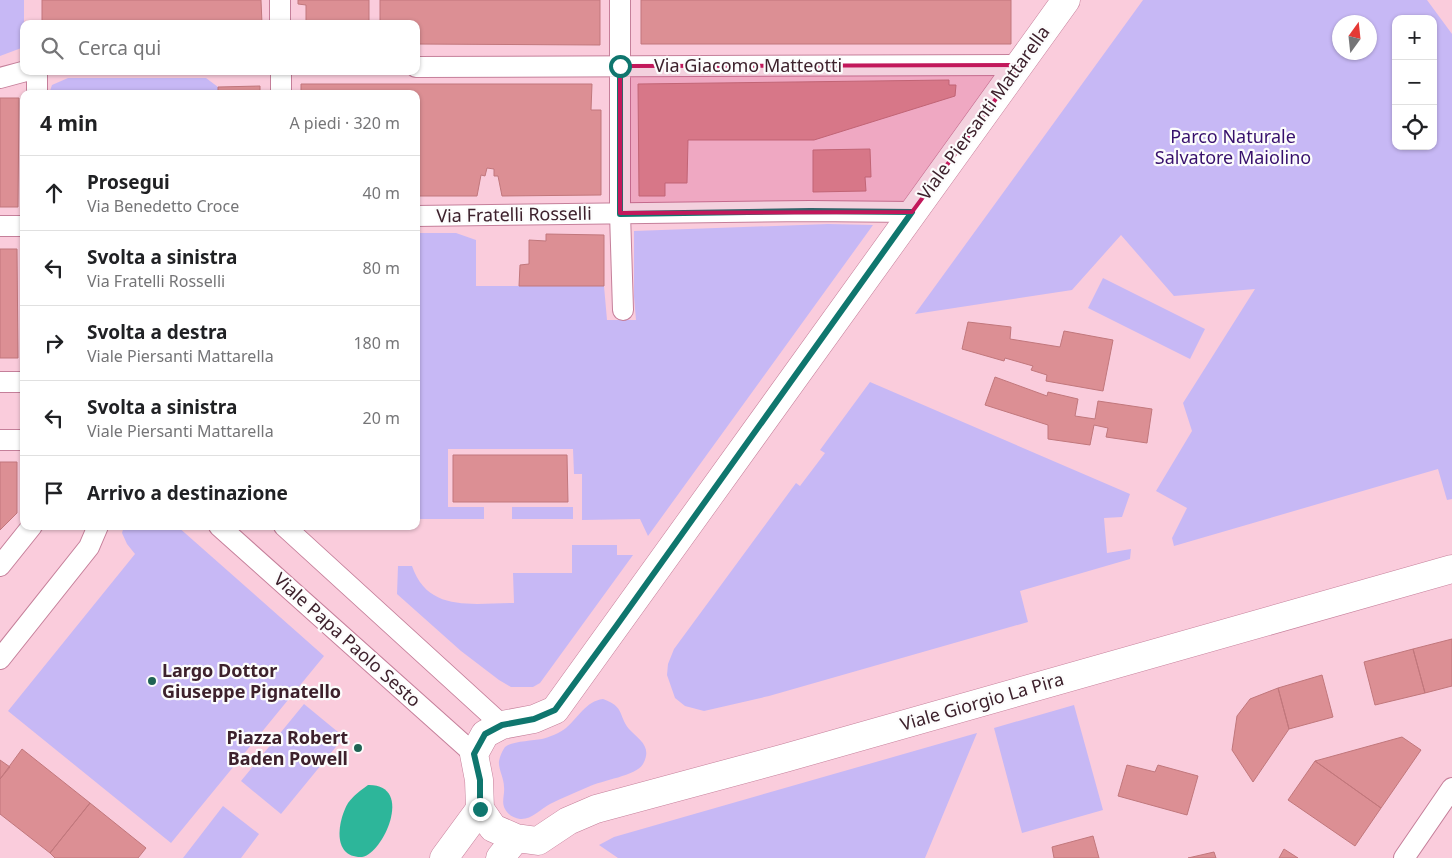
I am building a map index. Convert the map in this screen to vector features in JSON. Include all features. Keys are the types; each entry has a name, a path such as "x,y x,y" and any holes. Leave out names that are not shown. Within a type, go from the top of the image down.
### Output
{"street":[{"path":"280,0 280,20"},
{"path":"620,0 620,214 623,310"},
{"name":"Viale Piersanti Mattarella","path":"474,754 485,734 502,725 534,719 555,710 1066,0"},
{"name":"Via Giacomo Matteotti","path":"420,67 1020,65"},
{"path":"0,78 20,73"},
{"path":"37,75 37,90"},
{"path":"281,75 281,90"},
{"name":"Via Fratelli Rosselli","path":"420,216 810,211 912,212"},
{"path":"0,226 20,226"},
{"path":"0,382 20,382"},
{"path":"0,440 20,440"},
{"path":"0,566 29,530"},
{"path":"0,660 89,547 96,530"},
{"name":"Viale Papa Paolo Sesto","path":"223,530 474,754"},
{"path":"288,530 502,725"},
{"name":"Viale Giorgio La Pira","path":"508,848 538,840 568,821 596,809 785,758 1452,568"},
{"path":"474,754 480,780 480,809 508,848"},
{"path":"1404,858 1452,788"},
{"path":"444,858 480,809"}],"highlighted area":[{"path":"1021,65 912,212 620,213 620,66"}],"green space":[{"path":"0,0 24,0 24,20 20,20 20,48 0,56"},
{"name":"Parco Naturale Salvatore Maiolino","path":"1143,0 1427,0 1452,34 1452,499 1447,500 1438,469 1174,546 1172,538 1187,508 1156,491 1192,431 1183,403 1255,289 1174,296 1121,235 1072,290 915,314"},
{"path":"68,78 206,78 218,87 218,90 50,90 52,85"},
{"path":"828,224 873,225 648,536 640,519 582,520 582,474 574,474 573,449 448,449 448,507 484,507 484,519 420,519 420,233 456,233 476,240 476,286 604,286 607,320 636,320 634,231"},
{"path":"1103,278 1205,329 1190,359 1088,308"},
{"path":"870,382 1130,494 1122,517 1104,518 1107,553 1131,549 1130,559 1020,591 1028,622 769,696 704,711 685,706 675,698 667,675 668,664 674,649 796,483 800,486 825,453 820,450"},
{"path":"512,507 573,507 573,519 512,519"},
{"name":"Largo Dottor Giuseppe Pignatello","path":"123,530 182,530 324,656 171,843 8,711 135,554 127,544 122,533"},
{"path":"572,545 617,545 617,555 633,555 540,683 533,687 511,687 499,680 461,651 397,594 398,566 412,566 419,581 429,592 440,598 468,604 514,603 513,573 572,573"},
{"path":"603,699 618,708 629,729 643,744 646,758 643,764 633,772 594,784 550,804 528,818 520,819 509,815 503,801 504,784 499,764 505,747 517,742 542,739 558,733 566,728 587,706"},
{"path":"304,704 344,737 281,814 241,781"},
{"path":"1074,705 1103,810 1022,833 994,728"},
{"path":"977,733 925,858 618,858 599,845 614,837"},
{"path":"223,806 259,834 241,858 183,858"}],"shaded area":[{"path":"368,785 382,788 390,795 392,807 390,820 386,833 370,853 362,857 352,856 341,845 340,828 344,810 350,800"}],"building":[{"path":"42,0 261,0 262,20 42,20"},
{"path":"298,0 369,0 369,20 306,20 306,5 298,4"},
{"path":"380,0 600,0 600,45 420,44 420,20 380,20"},
{"path":"641,0 1011,0 1011,44 641,44"},
{"path":"949,80 949,85 956,85 955,96 814,140 688,140 687,183 665,183 665,196 639,196 638,84"},
{"path":"301,84 592,84 591,110 601,110 601,195 502,196 498,176 494,176 494,169 487,168 485,176 481,175 477,196 420,196 420,90 301,90"},
{"path":"260,86 260,90 218,90 218,87"},
{"path":"0,98 19,98 18,207 0,207"},
{"path":"870,149 871,177 865,177 866,191 813,192 813,150"},
{"path":"546,234 604,235 604,286 519,286 520,265 529,264 529,240 546,241"},
{"path":"0,249 17,249 18,358 0,358"},
{"path":"968,322 1011,327 1010,339 1060,347 1064,331 1113,340 1103,391 1046,381 1047,375 1031,370 1033,366 1005,358 1004,361 962,349"},
{"path":"995,377 1047,396 1048,392 1078,399 1075,416 1095,419 1098,401 1152,409 1147,443 1106,437 1108,428 1094,425 1090,445 1048,439 1048,425 985,405"},
{"path":"453,455 567,455 568,502 453,502"},
{"path":"0,462 17,462 17,513 0,530"},
{"path":"1452,639 1452,686 1425,693 1413,649"},
{"path":"1413,649 1425,693 1375,705 1364,662"},
{"path":"1322,675 1333,717 1289,729 1278,688"},
{"path":"1278,688 1289,729 1253,782 1232,750 1237,716 1250,699"},
{"path":"1402,737 1421,750 1381,808 1315,761"},
{"path":"22,749 90,803 50,853 0,814 0,779"},
{"path":"0,760 10,767 0,779"},
{"path":"1315,761 1381,808 1355,846 1288,800"},
{"path":"1127,765 1155,772 1158,765 1198,776 1187,815 1118,796"},
{"path":"90,803 146,848 138,858 55,858 50,853"},
{"path":"1093,836 1099,858 1054,858 1052,847"},
{"path":"1284,849 1298,858 1279,858"},
{"path":"1214,852 1216,858 1188,858"}],"place":[{"name":"Largo Dottor Giuseppe Pignatello","path":"152,681"},
{"name":"Piazza Robert Baden Powell","path":"358,748"}],"route":[{"path":"480,809 480,780 474,754 485,734 502,725 534,719 555,710 912,212 810,211 620,214 620,66"}]}
